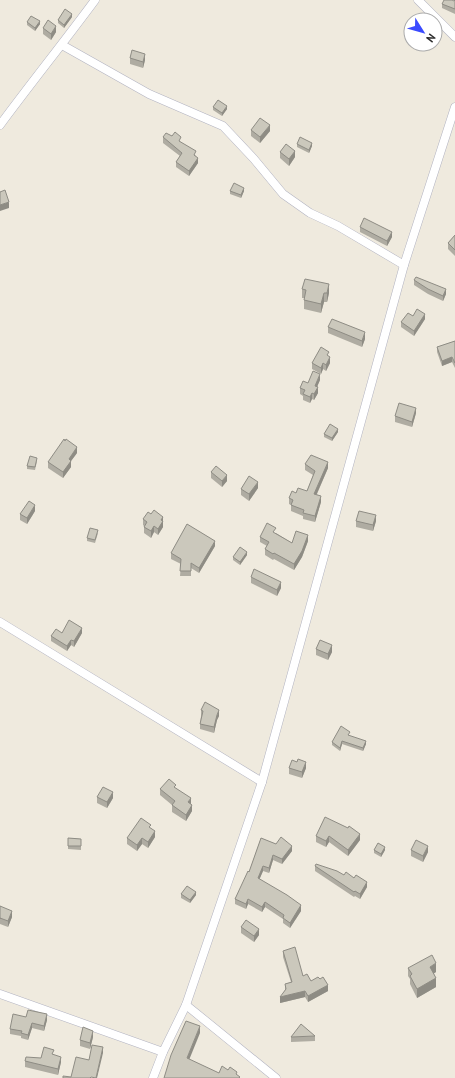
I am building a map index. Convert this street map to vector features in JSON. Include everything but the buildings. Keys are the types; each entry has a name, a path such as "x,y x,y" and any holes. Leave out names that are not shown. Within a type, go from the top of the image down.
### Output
{"street":[{"path":"0,125 95,0"},
{"path":"418,0 455,37"},
{"path":"62,45 149,94 223,126 254,159 283,194 310,213 338,226 404,265"},
{"path":"153,1078 163,1052 186,1005 262,782 404,265 455,107"},
{"path":"0,622 262,782"},
{"path":"0,994 163,1052"},
{"path":"186,1005 276,1078"}]}
